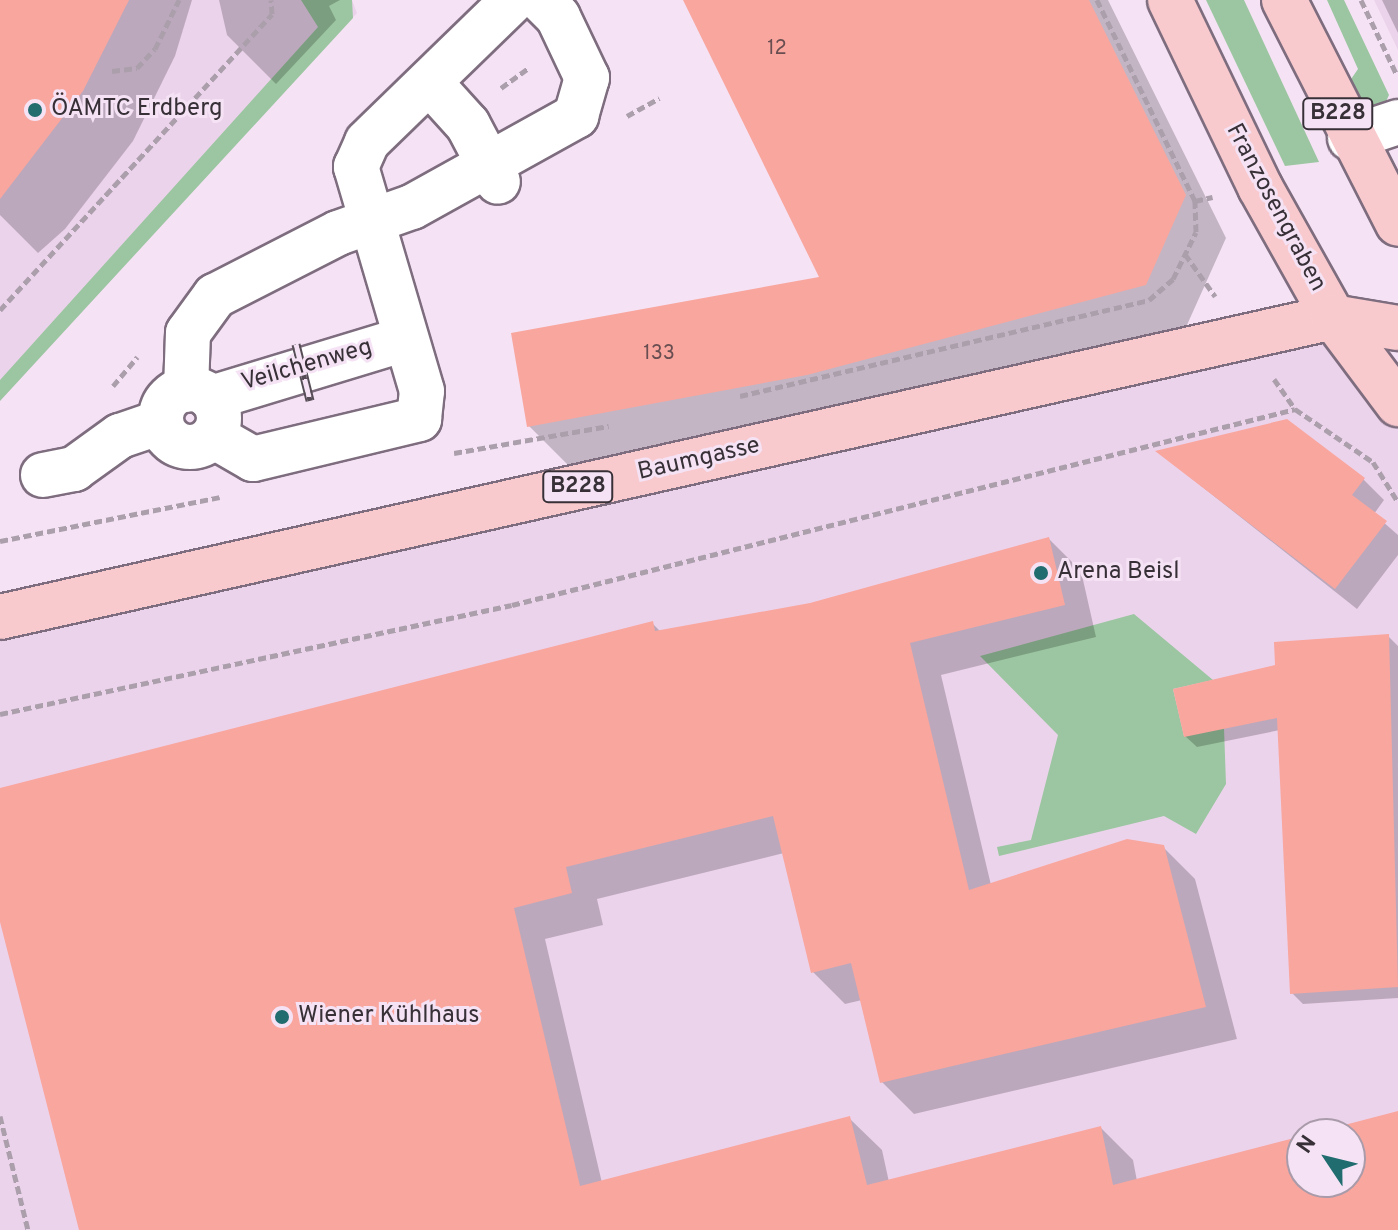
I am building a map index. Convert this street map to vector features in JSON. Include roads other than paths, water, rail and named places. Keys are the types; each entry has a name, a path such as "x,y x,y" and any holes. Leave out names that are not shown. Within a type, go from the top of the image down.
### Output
{"main road":[{"name":"Franzosengraben","path":"1170,0 1260,187 1333,317 1398,404"},
{"name":"B228","path":"1284,0 1350,138 1398,224"},
{"name":"Baumgasse","path":"0,617 1333,317 1398,328"}],"lane":[{"path":"513,0 360,154 356,175 370,222 405,339 422,413 410,427 253,459 193,411 188,333 204,305 228,287 370,222 494,174 581,110 587,78 569,40 541,0"},
{"path":"431,84 461,116 494,174"},
{"path":"1350,138 1398,122"},
{"name":"Veilchenweg","path":"43,475 74,469 120,436 405,339"}],"railway":[{"path":"296,344 310,400"}],"place":[{"name":"ÖAMTC Erdberg","path":"35,110"},
{"name":"Arena Beisl","path":"1041,573"},
{"name":"Wiener Kühlhaus","path":"282,1017"}]}
